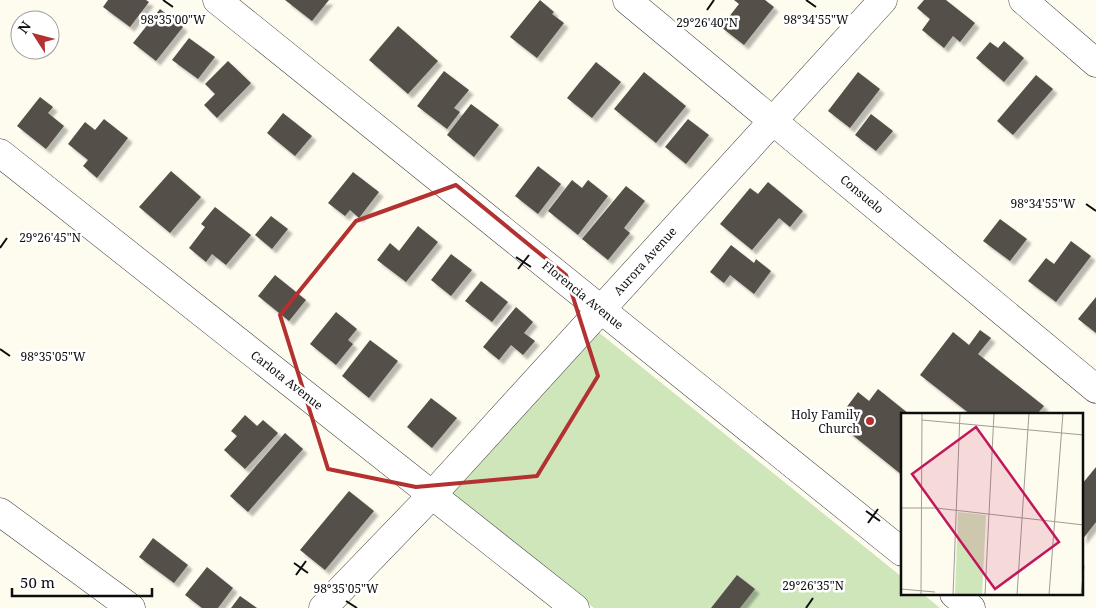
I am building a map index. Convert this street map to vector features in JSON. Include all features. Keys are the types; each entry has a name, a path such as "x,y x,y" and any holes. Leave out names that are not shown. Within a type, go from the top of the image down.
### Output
{"street":[{"name":"Florencia Avenue","path":"217,0 901,551"},
{"name":"Consuelo","path":"627,0 1096,389"},
{"name":"Aurora Avenue","path":"323,608 432,495 883,0"},
{"path":"1023,0 1096,63"},
{"name":"Carlota Avenue","path":"0,153 575,608"},
{"path":"0,512 131,608"},
{"path":"956,596 971,608"}],"highlighted area":[{"path":"456,185 566,275 598,376 537,476 416,487 328,469 280,315 356,221"}],"green space":[{"path":"597,331 901,576 901,596 925,596 940,608 594,608 449,496"}],"building":[{"path":"108,0 146,0 149,2 130,27 103,7"},
{"path":"285,0 329,0 312,21"},
{"path":"540,0 554,12 552,14 564,23 537,58 510,37"},
{"path":"734,0 765,0 774,7 744,45 721,27 739,4"},
{"path":"924,0 946,0 975,23 960,42 953,36 944,48 922,30 930,19 917,8"},
{"path":"160,9 183,27 156,61 133,43"},
{"path":"398,26 438,61 408,94 369,60"},
{"path":"189,38 215,57 198,79 172,60"},
{"path":"1004,41 1024,58 1004,82 976,58 990,42 998,48"},
{"path":"228,61 251,83 217,118 204,105 215,94 205,84"},
{"path":"596,62 621,82 592,118 567,98"},
{"path":"444,71 469,90 454,108 460,112 447,129 417,106"},
{"path":"644,72 686,106 656,143 614,109"},
{"path":"858,72 880,89 850,128 828,111"},
{"path":"1036,75 1053,89 1013,135 997,121"},
{"path":"40,97 53,107 48,113 64,126 46,149 17,126"},
{"path":"471,104 499,125 474,157 447,135"},
{"path":"283,113 312,136 295,156 267,133"},
{"path":"871,114 893,131 876,151 855,135"},
{"path":"104,119 128,138 97,178 83,166 88,160 68,144 85,122 95,130"},
{"path":"688,119 709,135 686,164 665,147"},
{"path":"538,166 561,184 538,214 515,196"},
{"path":"171,171 201,197 170,233 139,207"},
{"path":"353,172 379,192 359,218 350,210 345,216 328,203"},
{"path":"572,180 582,188 588,180 608,196 578,235 548,211"},
{"path":"768,182 803,211 790,227 779,218 752,250 720,224 750,188 758,194"},
{"path":"626,186 645,201 624,228 630,233 608,260 582,239"},
{"path":"215,207 251,235 226,265 212,254 206,262 189,248 205,227 201,224"},
{"path":"271,216 288,229 272,249 255,235"},
{"path":"1000,219 1027,239 1010,261 983,241"},
{"path":"418,226 438,242 406,282 377,260 390,243 399,251"},
{"path":"1071,241 1091,256 1056,302 1028,281 1046,258 1054,264"},
{"path":"731,245 754,263 756,259 771,271 754,294 730,275 724,283 710,272"},
{"path":"451,254 472,270 451,296 431,280"},
{"path":"275,275 306,300 289,321 258,296"},
{"path":"481,281 508,302 492,322 465,301"},
{"path":"1096,297 1096,333 1078,319"},
{"path":"516,307 533,322 524,333 535,341 523,355 511,345 499,360 483,347"},
{"path":"336,312 357,329 348,340 353,344 336,365 310,344"},
{"path":"980,330 991,338 978,354 1044,406 1038,413 969,413 920,375 953,332 969,345"},
{"path":"370,340 398,361 369,398 342,376"},
{"path":"878,389 908,413 901,413 901,474 845,429 856,416 846,408 858,392 869,401"},
{"path":"431,398 457,418 432,448 407,427"},
{"path":"245,415 257,426 263,420 278,433 245,469 224,450 237,436 231,431"},
{"path":"285,433 303,449 248,512 230,496"},
{"path":"1096,467 1096,522 1084,537 1084,482"},
{"path":"349,491 374,511 325,570 300,550"},
{"path":"153,538 188,565 174,583 139,557"},
{"path":"207,567 233,588 218,608 202,608 185,595"},
{"path":"737,575 755,589 740,608 711,608"},
{"path":"240,596 257,608 231,608"}],"place":[{"name":"Holy Family Church","path":"870,421"}]}
